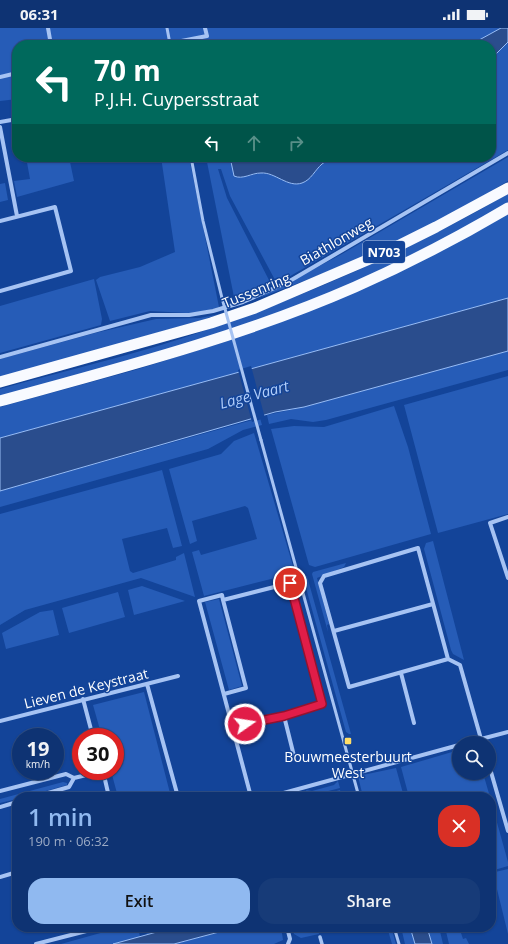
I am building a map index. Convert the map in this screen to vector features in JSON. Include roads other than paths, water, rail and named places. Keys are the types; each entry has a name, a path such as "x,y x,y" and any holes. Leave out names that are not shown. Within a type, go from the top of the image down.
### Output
{"highway":[{"name":"Tussenring","path":"0,382 211,323 255,308 386,252 508,188"},
{"name":"N703","path":"0,401 173,353 262,323 355,287 433,249 508,208"}],"street":[{"path":"48,28 50,40"},
{"path":"188,40 207,36 205,28"},
{"path":"0,77 12,74"},
{"path":"0,122 12,120"},
{"path":"0,127 17,216"},
{"name":"Biathlonweg","path":"496,160 508,153"},
{"name":"Biathlonweg","path":"0,357 151,315 202,313 253,298 288,282 493,162"},
{"path":"0,221 55,207 71,271 0,291"},
{"path":"508,518 490,522 508,578"},
{"path":"448,660 418,548 324,576 320,583 349,687 448,660 460,665 481,736"},
{"path":"223,600 290,583 322,704 284,716 232,727"},
{"path":"224,694 246,688 222,595 199,601 250,792"},
{"path":"334,631 433,604"},
{"path":"401,673 414,723"},
{"name":"Lieven de Keystraat","path":"0,721 178,676"},
{"path":"147,684 177,792"},
{"path":"83,699 91,728"},
{"path":"284,716 294,756"},
{"path":"496,736 508,732"},
{"path":"286,792 452,747"},
{"path":"0,792 66,774 72,777"},
{"path":"52,792 69,787 73,780"},
{"path":"105,780 108,792"},
{"path":"494,780 506,816 508,831"},
{"path":"0,807 12,803"},
{"path":"0,877 12,873"},
{"path":"36,944 83,932"},
{"path":"288,932 291,943"},
{"path":"320,937 322,944"}],"lane":[{"path":"167,28 169,40"},
{"path":"192,162 203,221 222,298 358,792"},
{"path":"395,932 399,944"}],"water":[{"path":"501,28 508,28 508,42 496,54 496,40 479,40"},
{"path":"231,162 324,162 308,180 297,184 287,182 266,173 257,173 244,177 234,176"},
{"name":"Lage Vaart","path":"508,298 508,351 304,407 275,412 0,491 0,438"},
{"path":"157,932 219,932 174,944 113,944"},
{"path":"411,932 428,932 432,944 415,944"}],"place":[{"name":"Bouwmeesterbuurt West","path":"348,741"}]}
